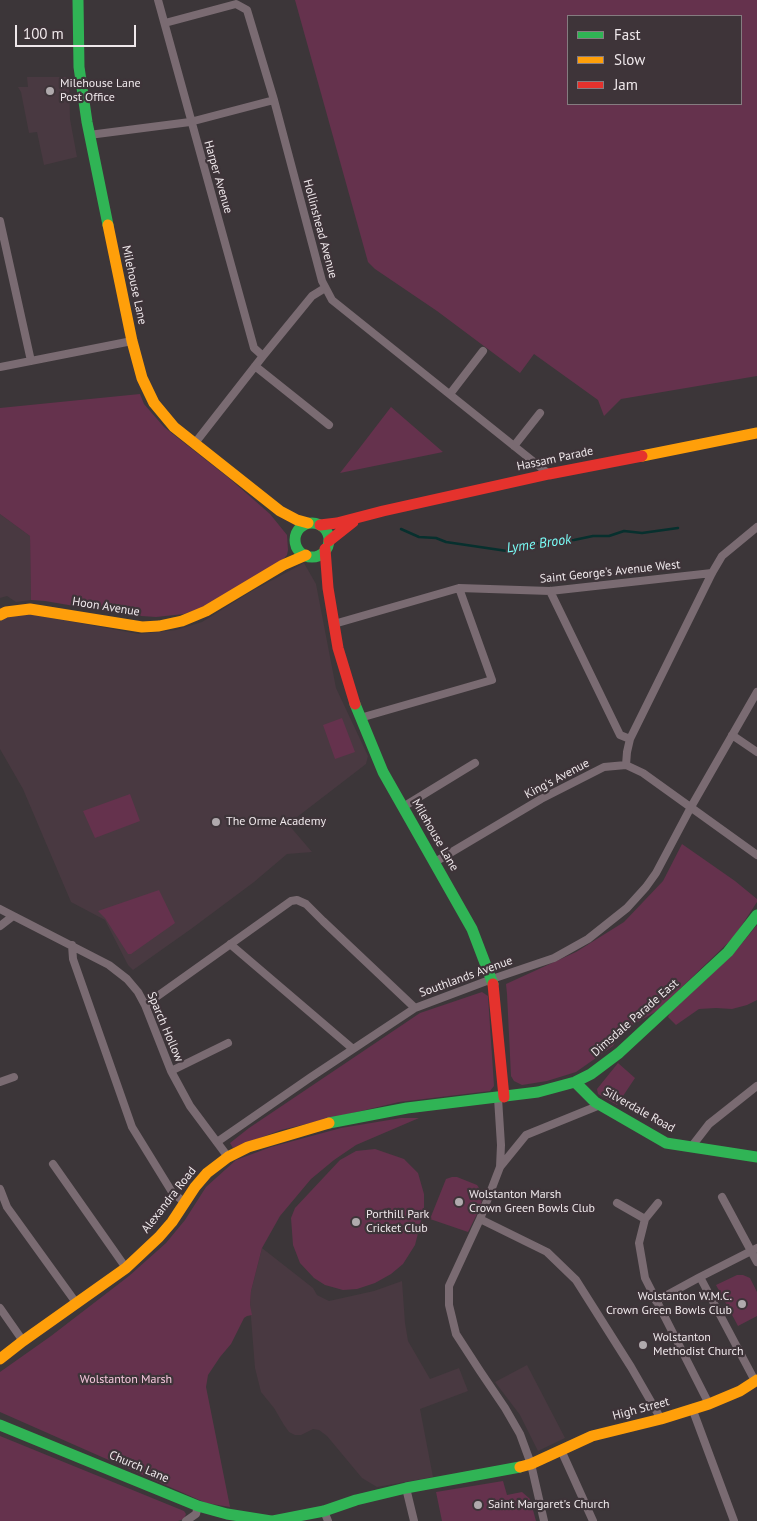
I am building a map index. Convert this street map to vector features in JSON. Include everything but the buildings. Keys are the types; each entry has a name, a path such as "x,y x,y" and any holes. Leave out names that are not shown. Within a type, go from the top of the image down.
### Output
{"main road":[{"name":"Milehouse Lane","path":"77,1 79,67 89,135 132,341 142,378 154,403 174,427 280,511 297,520 314,524"},
{"name":"Hassam Parade","path":"314,524 360,517 549,474 757,433"},
{"name":"Milehouse Lane","path":"280,511 292,528 302,549 317,564 328,588"},
{"name":"Hassam Parade","path":"327,545 342,529 360,517"},
{"path":"314,524 326,532 327,545 318,555 302,549 300,528 314,524"},
{"name":"Milehouse Lane","path":"327,545 325,560 334,624 346,677 360,718 383,772 472,929 492,979 495,992 501,1101"},
{"name":"Hoon Avenue","path":"0,614 30,609 142,627 182,622 206,611 283,565 302,549"},
{"name":"Dimsdale Parade East","path":"501,1101 575,1082 591,1074 619,1053 704,975 728,952 757,915"},
{"name":"Silverdale Road","path":"575,1082 595,1102 666,1143 757,1157"},
{"name":"Alexandra Road","path":"2,1356 126,1268 172,1222 184,1202 207,1173 228,1157 248,1147 340,1120 407,1108 501,1101"},
{"name":"High Street","path":"531,1464 592,1436 660,1419 709,1404 740,1391 756,1380"},
{"name":"Church Lane","path":"0,1425 198,1506 227,1514 272,1521 326,1516 356,1500 406,1488 509,1470 531,1464"}],"street":[{"name":"Harper Avenue","path":"158,0 190,122 254,348 263,356"},
{"name":"Hollinshead Avenue","path":"165,23 236,4 246,10 274,100 325,288 332,300 549,474"},
{"path":"89,135 190,122 274,100"},
{"path":"0,221 31,361"},
{"path":"195,443 312,296 325,288"},
{"path":"0,367 132,341"},
{"path":"450,394 483,351"},
{"path":"255,366 329,425"},
{"path":"514,446 540,412"},
{"path":"757,527 722,556 712,573 630,739 626,752 626,765 643,773 757,855"},
{"name":"Saint George's Avenue West","path":"334,624 460,588 550,591 712,573"},
{"path":"360,718 492,680 460,588"},
{"path":"550,591 620,735 630,739"},
{"name":"Southlands Avenue","path":"217,1142 415,1008 554,958 588,939 627,908 656,873 691,806 757,692"},
{"path":"732,734 757,752"},
{"path":"402,807 475,763"},
{"name":"King's Avenue","path":"435,862 541,799 604,767 626,765"},
{"path":"145,1005 291,901 302,901 415,1008"},
{"name":"Sparch Hollow","path":"0,908 109,965 127,979 138,992 145,1005 171,1071 190,1106 228,1157"},
{"path":"0,926 13,916"},
{"path":"230,944 352,1049"},
{"path":"72,945 73,959 132,1127 172,1192 184,1202"},
{"path":"171,1071 228,1043"},
{"path":"0,1082 14,1077"},
{"path":"692,1146 709,1124 757,1086"},
{"path":"500,1167 501,1101"},
{"path":"544,1521 531,1464 520,1434 456,1334 448,1305 449,1286 480,1219 500,1167 526,1135 600,1105"},
{"path":"52,1164 126,1268"},
{"path":"0,1189 7,1207 77,1304"},
{"path":"722,1197 754,1250 757,1262"},
{"path":"617,1203 645,1219"},
{"path":"658,1203 645,1219 639,1243 645,1278 709,1404"},
{"path":"480,1219 547,1252 576,1280 627,1359 660,1419"},
{"path":"656,1301 754,1250"},
{"path":"700,1277 756,1380"},
{"path":"0,1308 23,1341"},
{"path":"692,1408 734,1521"},
{"path":"561,1450 593,1521"},
{"path":"406,1488 414,1521"},
{"path":"186,1521 196,1514 198,1506"}],"shaded area":[{"path":"27,77 69,77 70,119 77,157 44,165 37,132 29,133 21,92 18,87 28,87"},
{"path":"0,514 30,536 31,600 16,602 7,596 0,598"},
{"name":"The Orme Academy","path":"304,563 316,584 336,688 368,756 366,764 288,824 312,852 287,854 254,882 133,970 128,965 105,920 71,902 23,789 0,749 0,619 22,610 52,618 139,634 176,630 202,622 252,591"},
{"path":"262,1248 313,1288 317,1295 329,1301 374,1291 402,1281 408,1341 430,1379 459,1368 468,1391 420,1409 433,1477 377,1487 362,1478 327,1436 319,1430 313,1429 301,1435 289,1432 261,1392 255,1368 250,1305 251,1291"},
{"path":"527,1365 565,1438 538,1451 520,1415 495,1382"}],"green space":[{"path":"295,0 757,0 757,376 621,399 604,416 598,400 534,354 520,373 437,311 375,269 368,262"},
{"path":"140,394 144,404 164,427 230,479 270,514 287,535 287,555 281,562 212,604 184,614 156,617 127,615 31,600 30,536 0,514 0,408"},
{"path":"391,407 443,452 340,473 358,450"},
{"path":"342,718 355,752 335,759 323,725"},
{"path":"130,794 140,821 95,838 83,811"},
{"path":"682,844 735,881 757,899 757,902 734,937 657,1011 634,1024 618,1038 613,1046 576,1072 547,1081 522,1085 514,1081 511,1076 506,984 576,952 624,922 663,881"},
{"path":"159,890 175,923 131,954 128,954 105,918 98,911"},
{"path":"757,925 757,1000 732,1009 699,1009 676,1025 668,1017 670,1013 734,953"},
{"path":"482,992 488,996 494,1086 490,1091 399,1102 281,1130 233,1148 230,1143 249,1128 420,1013"},
{"path":"618,1063 635,1078 617,1105 598,1094 597,1089"},
{"name":"Wolstanton Marsh","path":"401,1118 419,1118 356,1145 311,1179 280,1216 262,1248 251,1291 250,1305 252,1315 244,1318 231,1344 208,1375 206,1387 230,1507 206,1503 0,1412 0,1372 51,1336 129,1276 166,1243 185,1220 206,1187 236,1160 271,1147 341,1128"},
{"name":"Porthill Park Cricket Club","path":"375,1149 404,1159 418,1173 424,1194 424,1210 415,1245 403,1264 391,1274 375,1283 357,1289 343,1290 325,1285 314,1278 300,1263 293,1245 291,1218 295,1208 340,1160 356,1151"},
{"name":"Wolstanton Marsh Crown Green Bowls Club","path":"457,1177 477,1185 482,1192 481,1206 468,1232 430,1219 446,1179"},
{"name":"Wolstanton W.M.C. Crown Green Bowls Club","path":"737,1275 750,1278 757,1292 757,1316 738,1326 716,1285"},
{"path":"0,1436 184,1511 186,1514 184,1519 178,1521 0,1521"},
{"path":"503,1481 507,1495 522,1492 530,1499 536,1521 442,1521 436,1492"}],"waterway":[{"name":"Lyme Brook","path":"401,529 419,537 436,538 446,542 507,551 519,545 574,540 593,536 609,536 624,531 642,533 678,528"}],"traffic: fast":[{"path":"78,0 79,67 87,122 108,225"},
{"path":"312,523 324,528 329,540 324,552 312,557 300,552 295,540 300,528 312,523"},
{"path":"355,704 383,772 472,929 493,984"},
{"path":"329,1123 407,1108 538,1092 575,1082 591,1074 619,1053 728,952 757,915"},
{"path":"575,1082 595,1102 666,1143 757,1157"},
{"path":"0,1425 198,1506 227,1514 271,1521"},
{"path":"273,1521 324,1511 356,1500 406,1488 520,1467"}],"traffic: slow":[{"path":"108,225 132,341 142,378 154,403 174,427 280,511 297,520 308,523"},
{"path":"642,456 757,433"},
{"path":"0,615 6,612 30,609 142,627 159,626 182,621 206,611 283,565 306,555"},
{"path":"0,1359 126,1268 172,1222 195,1187 207,1173 228,1157 248,1147 329,1123"},
{"path":"520,1467 531,1464 592,1436 661,1419 709,1404 740,1391 757,1380"}],"traffic: jam":[{"path":"320,525 337,523 549,474 642,456"},
{"path":"329,541 353,522"},
{"path":"325,549 328,588 338,648 355,704"},
{"path":"493,984 504,1097"}],"place":[{"name":"Milehouse Lane Post Office","path":"50,91"},
{"name":"The Orme Academy","path":"216,822"},
{"name":"Wolstanton Marsh Crown Green Bowls Club","path":"459,1202"},
{"name":"Porthill Park Cricket Club","path":"356,1222"},
{"name":"Wolstanton W.M.C. Crown Green Bowls Club","path":"742,1304"},
{"name":"Wolstanton Methodist Church","path":"643,1345"},
{"name":"Saint Margaret's Church","path":"478,1505"}]}
